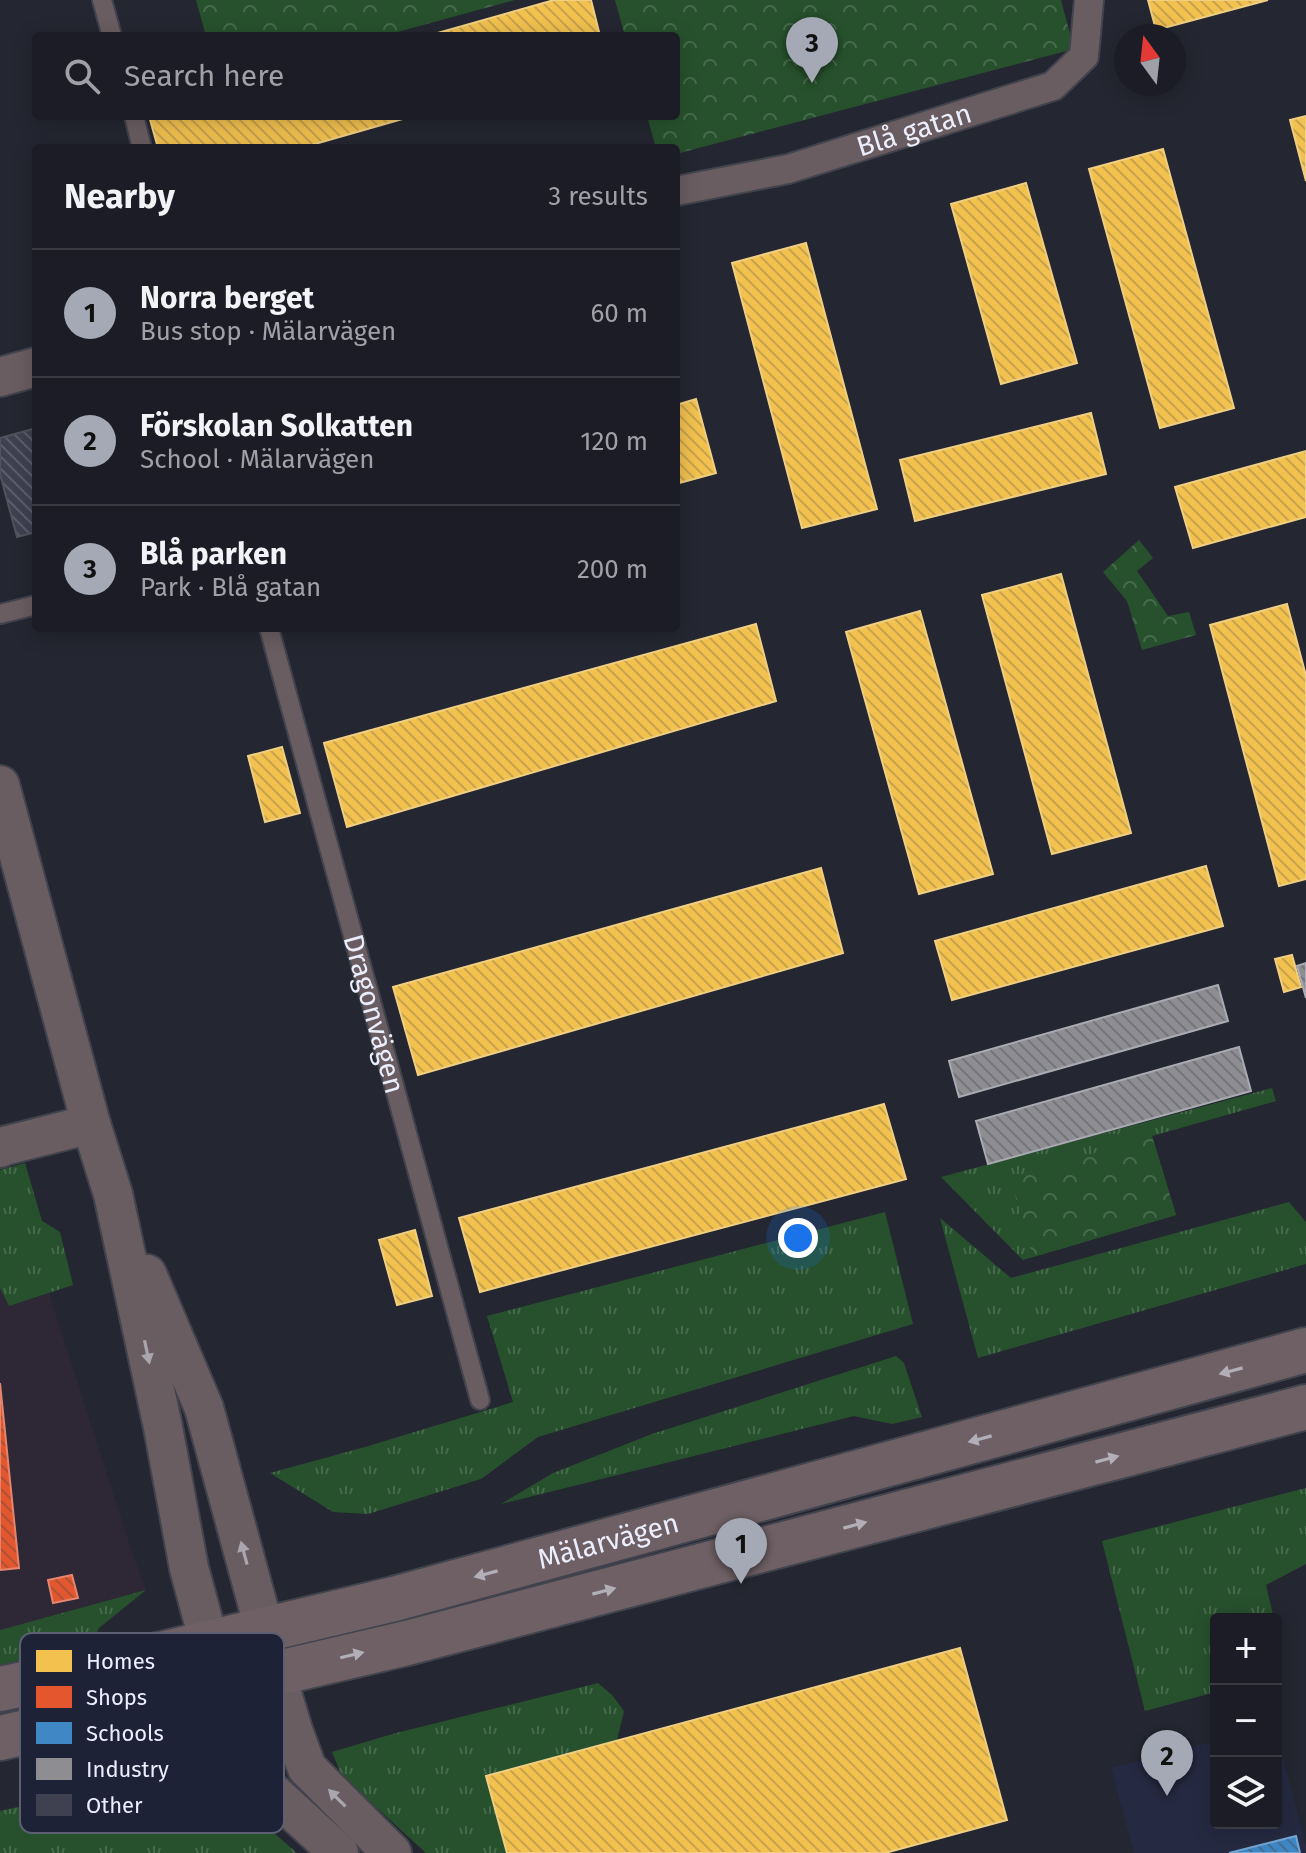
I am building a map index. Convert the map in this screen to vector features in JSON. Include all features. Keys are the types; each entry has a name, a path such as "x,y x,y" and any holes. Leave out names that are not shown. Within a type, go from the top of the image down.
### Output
{"main road":[{"name":"Mälarvägen","path":"244,1633 394,1599 1306,1350"},
{"name":"Mälarvägen","path":"284,1671 407,1643 1306,1407"},
{"path":"264,1628 265,1633"},
{"name":"Mälarvägen","path":"0,1689 20,1685"},
{"name":"Mälarvägen","path":"0,1738 20,1733"}],"street":[{"name":"Blå gatan","path":"680,190 788,169 1053,86 1084,56 1089,0"},
{"path":"0,377 32,368"},
{"path":"0,785 91,1124 113,1194 163,1427 189,1568 207,1633"},
{"path":"0,1148 91,1124"},
{"path":"113,1194 204,1408 264,1628"},
{"path":"284,1700 307,1768 392,1853"},
{"path":"284,1803 339,1853"}],"lane":[{"path":"102,0 111,32"},
{"path":"135,120 141,144"},
{"path":"0,614 32,606"},
{"name":"Dragonvägen","path":"270,632 480,1400"}],"shaded area":[{"path":"0,1288 10,1306 49,1293 146,1590 0,1630"},
{"path":"1210,1743 1210,1829 1282,1829 1282,1753 1306,1853 1134,1853 1111,1768"}],"green space":[{"path":"196,0 515,0 398,32 205,32"},
{"path":"615,0 1061,0 1074,49 680,153 680,144 655,144 648,120 680,120 680,32 624,32"},
{"path":"1139,540 1153,558 1137,571 1168,616 1189,612 1196,635 1142,650 1127,601 1103,572"},
{"path":"1272,1088 1276,1101 1152,1136 1176,1215 1023,1260 941,1177"},
{"path":"1152,1136 1176,1215 1033,1257 1010,1178"},
{"path":"25,1163 42,1221 60,1232 73,1285 9,1306 0,1288 0,1170"},
{"path":"1289,1202 1306,1222 1306,1264 978,1358 940,1218 1011,1278"},
{"path":"885,1212 913,1324 538,1437 481,1479 368,1514 333,1512 270,1473 513,1402 487,1316"},
{"path":"896,1356 904,1363 922,1417 892,1424 854,1416 501,1504 553,1473 652,1434"},
{"path":"1306,1488 1306,1564 1266,1585 1273,1613 1210,1613 1210,1694 1145,1711 1102,1541"},
{"path":"146,1590 97,1633 20,1633 20,1671 0,1675 0,1630"},
{"path":"598,1683 624,1711 617,1740 486,1776 507,1853 426,1853 342,1776 332,1752 396,1733"},
{"path":"18,1807 20,1833 274,1833 297,1853 0,1853 0,1811"}],"building: Homes":[{"path":"554,0 591,0 599,32 441,32"},
{"path":"1148,0 1268,0 1178,24 1154,24"},
{"path":"1306,116 1306,181 1290,120"},
{"path":"150,120 399,120 315,144 157,144"},
{"path":"1163,149 1234,408 1160,428 1089,169"},
{"path":"1026,183 1077,363 1001,384 951,204"},
{"path":"806,243 877,509 802,528 732,263"},
{"path":"696,399 716,473 680,483 680,404"},
{"path":"1091,413 1106,474 915,521 900,460"},
{"path":"1306,451 1306,517 1193,548 1175,487"},
{"path":"1061,574 1131,833 1052,854 982,595"},
{"path":"1287,604 1306,676 1306,879 1279,886 1210,625"},
{"path":"920,611 993,874 919,894 846,632"},
{"path":"756,624 776,701 347,827 324,743"},
{"path":"282,747 300,813 265,822 248,756"},
{"path":"1206,866 1223,926 952,1000 935,941"},
{"path":"821,868 843,953 418,1075 393,987"},
{"path":"1292,955 1301,987 1284,992 1275,959"},
{"path":"884,1104 906,1179 480,1292 459,1218"},
{"path":"415,1230 432,1296 397,1305 379,1240"},
{"path":"960,1648 1007,1820 885,1853 507,1853 486,1776"}],"building: Shops":[{"path":"0,1383 19,1568 0,1570"},
{"path":"72,1575 78,1598 53,1603 48,1580"}],"building: Schools":[{"path":"1296,1836 1300,1853 1229,1853"}],"building: Industry":[{"path":"1306,963 1306,998 1297,966"},
{"path":"1218,985 1228,1021 959,1097 949,1061"},
{"path":"1239,1047 1251,1091 988,1164 976,1121"}],"building: Other":[{"path":"32,429 32,533 17,537 0,474 0,438"}],"place":[{"name":"Blå parken","path":"812,83"},
{"name":"Norra berget","path":"741,1584"},
{"name":"Förskolan Solkatten","path":"1167,1796"}]}
